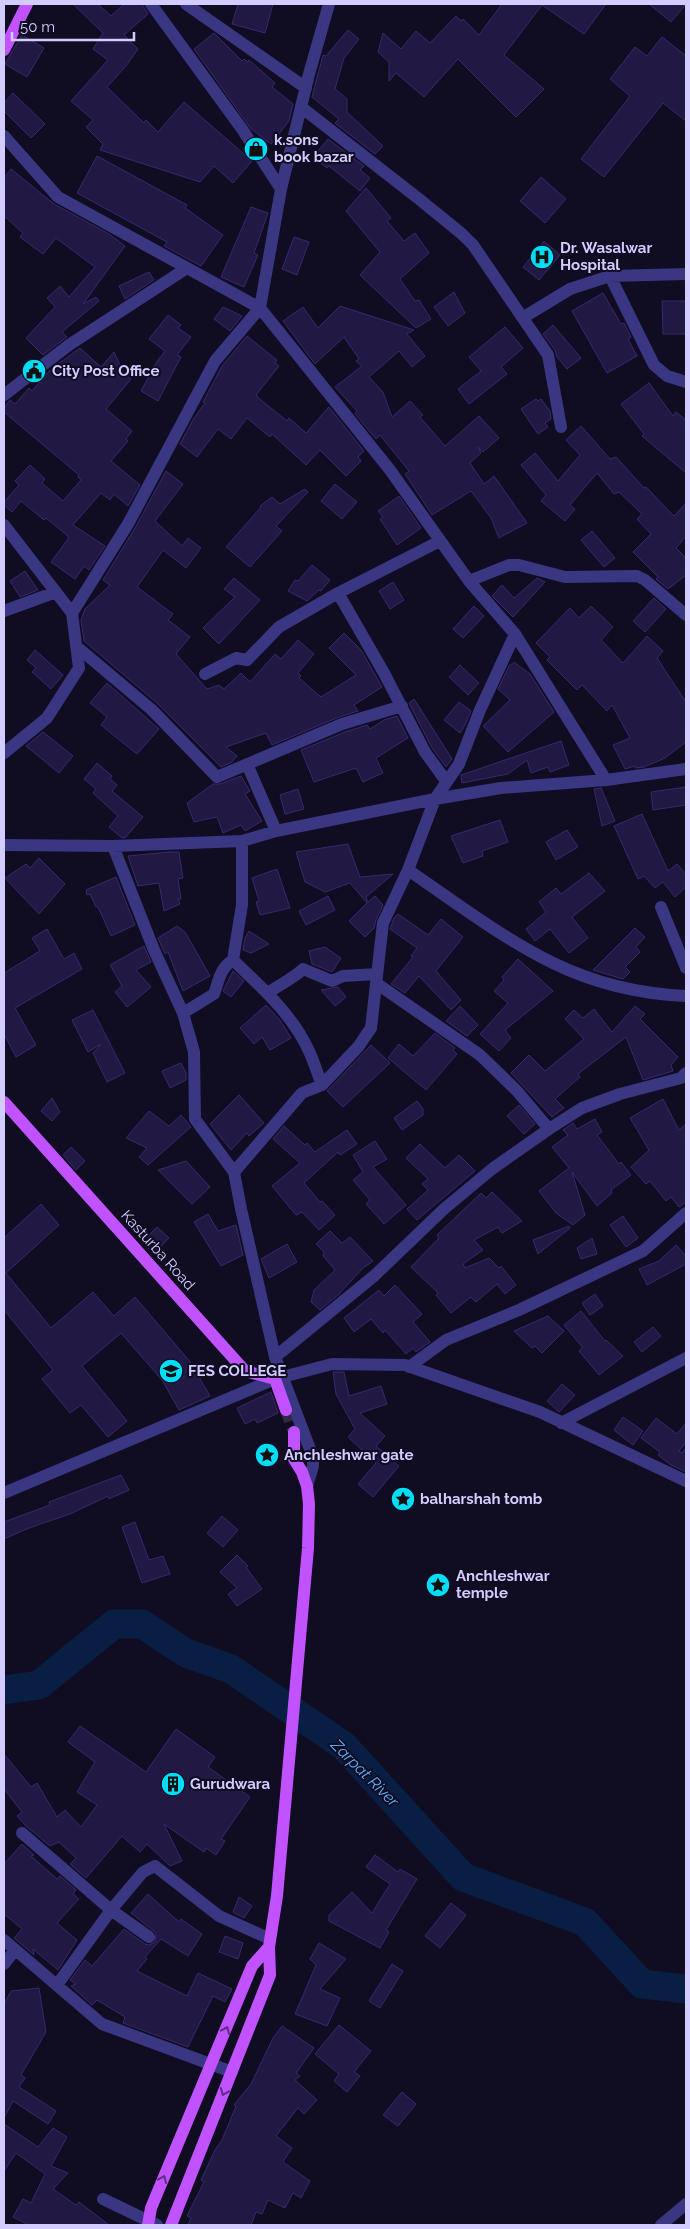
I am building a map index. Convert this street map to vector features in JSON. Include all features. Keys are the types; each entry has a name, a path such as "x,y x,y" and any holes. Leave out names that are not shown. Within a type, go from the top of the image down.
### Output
{"main road":[{"path":"4,50 27,4"},
{"name":"Kasturba Road","path":"4,1102 245,1371 278,1378"},
{"path":"278,1378 286,1410"},
{"path":"171,2225 270,1975 269,1943 277,1896 308,1548 309,1504 307,1486 302,1472 294,1459 294,1432"},
{"path":"151,2224 151,2208 252,1966 269,1943"}],"street":[{"path":"151,4 242,129 281,189"},
{"path":"186,4 306,88"},
{"path":"72,613 128,524 215,361 260,308 281,189 306,88 330,4"},
{"path":"301,107 462,234 473,245 548,355 560,427"},
{"path":"4,136 58,197 260,308 390,470 469,581 515,634 606,780"},
{"path":"4,395 70,345 187,268"},
{"path":"524,318 570,289 610,276 686,274"},
{"path":"610,276 654,365 675,380 686,382"},
{"path":"4,525 72,613 79,668 47,718 5,750"},
{"path":"205,674 236,658 246,660 277,628 338,593 440,541"},
{"path":"469,581 509,565 519,565 565,577 638,576 686,615"},
{"path":"4,611 56,592"},
{"path":"338,593 402,706 425,752 446,781"},
{"path":"234,1172 302,1093 322,1086 358,1047 371,1028 383,923 408,870 435,799 459,764 480,710 515,634"},
{"path":"76,646 152,710 214,776 219,777 342,724 402,706"},
{"path":"247,764 276,830"},
{"path":"4,845 113,846 242,841 276,830 501,788 606,780 686,769"},
{"path":"233,960 242,905 242,841"},
{"path":"113,846 154,950 183,1013 194,1052 195,1118 234,1172 278,1378 313,1457 313,1466 307,1486"},
{"path":"408,870 554,964 631,990 686,996"},
{"path":"661,907 686,968"},
{"path":"233,960 268,993 300,1034 308,1049 322,1086"},
{"path":"183,1013 214,994 221,972 226,964 233,960"},
{"path":"268,993 303,969 332,981 343,976 377,979 480,1055 504,1078 549,1129"},
{"path":"275,1357 374,1276 444,1209 492,1169 549,1129 582,1108 620,1094 682,1078 686,1074"},
{"path":"409,1367 446,1340 519,1310 643,1251 686,1213"},
{"path":"560,1422 686,1358"},
{"path":"4,1493 278,1378 332,1364 409,1367 540,1412 686,1481"},
{"path":"22,1833 111,1910 149,1937"},
{"path":"56,1985 111,1910 143,1872 155,1866 219,1916 269,1943"},
{"path":"4,1940 102,2024 232,2072"},
{"path":"4,1964 15,1950"},
{"path":"103,2199 151,2224"},
{"path":"661,2225 686,2204"}],"building":[{"path":"73,4 98,4 111,16 124,4 142,4 148,14 124,35 138,49 107,87 144,123 146,120 158,132 184,102 252,161 233,183 214,166 200,182 100,150 103,144 86,127 93,120 71,101 108,60 93,49 103,33"},
{"path":"238,4 273,4 265,33 232,24"},
{"path":"502,4 606,4 584,34 542,5 504,55 544,89 516,117 458,59 424,97 396,73 389,81 389,62 378,52 383,33 401,49 416,31 430,43 456,16 461,21 463,19 479,35"},
{"path":"649,4 686,4 671,22"},
{"path":"348,30 359,39 344,58 335,89 347,99 347,112 383,146 375,154 336,124 339,119 312,97 323,55 326,56"},
{"path":"214,33 242,61 244,59 248,62 249,60 275,83 272,87 293,104 289,121 271,144 251,129 194,49"},
{"path":"22,35 44,48 27,77 5,64"},
{"path":"662,37 686,56 686,121 663,103 604,177 581,159 630,96 610,79 635,47 647,56"},
{"path":"13,93 45,124 31,138 4,111 4,103"},
{"path":"328,139 364,166 360,170 370,178 360,191 329,166 327,168 313,157"},
{"path":"97,156 187,205 185,208 223,235 201,266 164,246 167,242 77,193"},
{"path":"11,169 54,204 109,234 125,246 83,304 96,297 99,301 62,332 67,337 43,355 26,338 55,307 47,298 60,286 69,297 95,267 56,238 43,254 20,237 23,233 4,216 4,178"},
{"path":"541,177 566,199 545,223 520,201"},
{"path":"366,188 391,218 387,221 404,241 415,233 429,253 400,279 415,301 419,300 431,319 416,328 360,275 380,252 346,211"},
{"path":"251,207 268,213 254,253 258,255 244,287 221,277"},
{"path":"294,237 309,242 297,275 282,269"},
{"path":"544,241 560,255 539,280 523,267"},
{"path":"149,272 154,280 125,299 119,286"},
{"path":"454,292 465,313 448,326 434,307"},
{"path":"603,293 621,324 624,323 631,337 628,339 637,356 607,373 572,311"},
{"path":"662,301 686,301 686,334 663,334"},
{"path":"340,306 414,330 407,334 425,356 412,367 399,351 369,377 383,392 392,417 410,401 423,415 420,417 445,446 479,416 499,438 483,452 478,447 481,453 470,463 484,484 494,476 527,523 499,538 491,518 471,491 432,515 405,474 409,471 380,435 376,439 355,414 357,411 335,387 362,366 356,361 359,359 344,337 315,364 283,321 303,307 318,328"},
{"path":"223,307 242,316 230,331 214,319"},
{"path":"168,315 181,325 178,328 191,337 177,355 181,357 158,401 141,391 156,363 165,351 149,339"},
{"path":"553,325 581,358 567,369 543,334"},
{"path":"505,327 523,348 501,367 507,374 469,404 458,389 481,371 469,357"},
{"path":"247,336 277,360 275,363 279,366 256,395 261,400 287,421 289,418 306,433 329,407 364,451 358,457 361,461 346,476 320,450 306,465 272,434 270,437 247,418 231,439 218,429 197,457 180,444 194,418 205,403 203,402 222,366"},
{"path":"80,348 101,367 114,352 124,374 131,379 106,409 132,431 126,439 128,441 111,461 140,485 128,506 114,494 110,500 101,493 73,525 105,546 89,570 84,566 75,579 51,562 68,539 68,536 46,518 44,520 21,501 12,512 4,505 4,502 19,485 15,481 30,465 45,479 42,483 63,501 81,480 78,477 79,475 4,412 4,408 10,400 15,404 29,388 32,391 50,370"},
{"path":"649,383 673,416 676,412 686,420 686,473 642,436 644,434 621,404"},
{"path":"536,399 538,401 541,399 550,411 551,419 545,423 548,427 538,434 521,409"},
{"path":"581,426 610,459 616,457 644,488 646,487 674,516 686,503 686,536 676,548 686,558 686,575 668,589 656,579 658,577 633,552 651,534 637,519 642,514 619,492 614,494 597,473 570,505 575,509 565,521 541,501 546,495 521,465 535,453 558,481 580,455 566,440"},
{"path":"166,471 183,484 155,521 182,546 188,538 201,548 186,568 163,550 137,587 173,614 168,620 190,637 176,654 207,689 219,685 224,689 241,673 250,682 275,654 281,659 298,640 314,654 298,673 301,676 299,678 321,697 356,675 329,648 344,633 361,650 382,687 354,705 358,711 272,745 266,733 226,747 237,756 232,762 221,767 158,704 84,641 81,620 85,609 110,585 103,580 135,528"},
{"path":"335,484 357,502 342,519 321,501"},
{"path":"305,489 308,492 276,526 282,531 250,567 226,547 260,506 272,497 280,504"},
{"path":"399,496 421,528 397,545 380,519 383,517 378,511"},
{"path":"592,531 615,558 604,567 581,540"},
{"path":"312,565 330,580 321,591 319,590 307,601 288,591 295,580 298,581"},
{"path":"25,571 38,590 20,597 10,581"},
{"path":"234,578 260,600 219,644 203,628 235,597 224,589"},
{"path":"537,578 545,582 513,617 492,596 502,585 514,598"},
{"path":"393,582 404,600 390,609 379,591"},
{"path":"654,598 666,609 645,632 633,621"},
{"path":"474,606 484,616 463,638 453,629"},
{"path":"591,606 613,627 601,640 623,663 647,636 663,651 657,658 686,702 686,742 665,758 644,767 635,768 635,766 625,769 613,745 630,738 612,705 607,711 582,685 577,690 547,660 550,657 536,643 570,608 579,618"},
{"path":"35,650 63,675 51,689 32,672 36,668 27,660"},
{"path":"514,662 530,674 554,712 508,752 483,726 510,700 498,689 509,666"},
{"path":"460,665 479,683 468,695 449,677"},
{"path":"107,683 159,729 137,754 101,725 107,717 90,703"},
{"path":"414,699 452,759 446,767 432,748 409,703"},
{"path":"459,702 471,711 460,733 444,720"},
{"path":"397,716 408,738 376,758 383,773 363,782 356,768 314,782 301,750 367,725 370,729 384,720"},
{"path":"43,732 73,756 59,773 26,746"},
{"path":"561,741 569,765 550,772 548,767 531,773 527,760 508,774 462,783 461,775"},
{"path":"97,763 112,776 110,779 117,785 112,791 143,817 126,837 122,838 109,827 118,816 93,793 96,789 84,779"},
{"path":"241,776 250,791 245,794 262,821 245,831 241,825 223,833 217,817 194,822 187,803 213,784 220,784"},
{"path":"686,787 686,805 653,810 651,792"},
{"path":"601,788 615,821 602,826 594,789"},
{"path":"298,789 304,809 285,814 280,795"},
{"path":"642,814 668,871 677,864 686,874 686,887 675,897 663,882 655,888 644,876 638,879 614,826"},
{"path":"500,820 508,842 482,851 483,856 463,863 451,836"},
{"path":"567,830 578,847 556,860 546,842"},
{"path":"348,844 360,877 393,874 366,897 368,902 375,896 383,905 374,928 365,937 349,921 367,903 350,883 325,892 305,882 296,852"},
{"path":"179,852 183,878 178,879 181,899 178,899 180,904 164,911 159,883 138,886 128,856"},
{"path":"39,858 65,884 39,914 5,878 26,864 30,868"},
{"path":"277,869 290,908 260,915 256,902 259,901 252,878"},
{"path":"589,873 605,891 572,917 588,938 569,953 550,929 535,941 526,929 546,912 539,902 556,888 561,894"},
{"path":"116,877 135,925 111,936 98,907 96,907 90,894 87,895 86,890"},
{"path":"328,896 335,910 306,925 299,911"},
{"path":"398,914 428,935 441,919 463,937 436,971 461,1000 451,1010 419,976 405,993 391,984 413,957 411,956 417,948 390,929 394,918"},
{"path":"177,926 185,932 210,976 183,991 168,952 165,954 158,938"},
{"path":"635,928 645,937 636,947 640,952 625,967 630,972 623,979 593,970"},
{"path":"47,929 64,959 74,953 82,969 15,1008 36,1045 16,1057 4,1034 4,973 40,951 32,938"},
{"path":"249,931 269,944 251,953 243,950 245,938"},
{"path":"144,946 151,962 136,970 151,987 127,1007 115,992 122,986 110,965"},
{"path":"325,947 341,958 332,972 312,964 309,951"},
{"path":"518,959 553,991 505,1030 511,1038 499,1051 480,1034 508,1003 494,991 504,980 502,977"},
{"path":"233,971 244,981 231,997 223,991"},
{"path":"338,987 346,997 335,1006 321,990"},
{"path":"266,1005 280,1020 291,1038 270,1050 262,1037 254,1044 240,1028"},
{"path":"460,1006 478,1025 467,1036 446,1021"},
{"path":"635,1006 645,1014 640,1019 678,1057 671,1065 673,1071 643,1080 626,1037 578,1074 580,1077 555,1099 564,1108 552,1117 511,1073 529,1055 545,1071 584,1039 565,1019 574,1010 583,1018 594,1009 612,1032"},
{"path":"93,1010 125,1073 107,1082 93,1053 101,1044 88,1052 72,1020"},
{"path":"435,1033 455,1048 453,1050 457,1054 426,1090 388,1058 399,1044 413,1056"},
{"path":"371,1045 390,1063 343,1107 327,1091"},
{"path":"181,1063 186,1073 186,1080 170,1088 162,1071"},
{"path":"239,1095 264,1123 249,1136 247,1133 231,1150 210,1124"},
{"path":"52,1098 60,1112 52,1121 41,1111"},
{"path":"663,1099 679,1130 686,1124 686,1202 679,1207 671,1197 666,1201 650,1181 646,1184 631,1167 649,1150 630,1118"},
{"path":"417,1101 423,1109 423,1115 402,1130 394,1118"},
{"path":"519,1105 535,1124 524,1134 507,1116"},
{"path":"149,1111 169,1126 181,1115 191,1127 148,1165 139,1157 147,1148 126,1138"},
{"path":"595,1119 602,1132 597,1135 619,1164 621,1162 631,1175 611,1190 612,1193 597,1206 572,1172 585,1215 573,1225 556,1213 539,1191 569,1168 552,1147 568,1135 563,1130 573,1123 577,1129"},
{"path":"284,1126 305,1145 307,1143 315,1152 347,1130 357,1144 340,1155 338,1152 304,1183 320,1202 322,1201 335,1215 319,1230 302,1212 296,1215 272,1186 300,1163 273,1139"},
{"path":"375,1141 387,1159 373,1167 406,1205 384,1224 366,1204 370,1200 353,1180 363,1172 353,1155"},
{"path":"420,1144 445,1168 459,1155 475,1171 417,1220 407,1209 428,1190 422,1184 428,1179 406,1158"},
{"path":"71,1147 85,1161 76,1170 63,1155"},
{"path":"186,1161 210,1187 192,1204 158,1170"},
{"path":"492,1192 522,1221 502,1233 498,1227 474,1240 483,1250 463,1264 465,1268 489,1258 499,1268 501,1266 516,1285 505,1294 497,1284 476,1302 471,1297 451,1313 436,1295 438,1293 411,1267 439,1238 437,1235 481,1193 486,1198"},
{"path":"41,1204 59,1225 6,1273 51,1328 93,1292 114,1316 135,1297 191,1363 210,1396 179,1410 162,1380 121,1333 82,1366 127,1421 108,1437 81,1405 70,1413 42,1379 53,1370 4,1310 4,1238"},
{"path":"208,1214 218,1231 236,1225 243,1255 221,1266 194,1222"},
{"path":"623,1216 638,1238 626,1247 610,1225"},
{"path":"569,1226 570,1228 538,1254 533,1240"},
{"path":"157,1227 169,1238 154,1254 142,1242"},
{"path":"330,1231 342,1243 350,1237 373,1261 363,1268 338,1295 320,1310 311,1302 314,1290 335,1270 323,1256 324,1252 316,1244"},
{"path":"592,1238 597,1254 581,1259 577,1248"},
{"path":"287,1244 297,1262 269,1278 261,1259"},
{"path":"676,1245 686,1256 686,1264 647,1285 639,1269 659,1261"},
{"path":"395,1285 422,1314 413,1322 430,1342 416,1352 413,1348 406,1354 385,1330 383,1333 371,1319 354,1332 344,1318 379,1290 384,1296"},
{"path":"595,1294 603,1306 590,1315 582,1303"},
{"path":"581,1311 605,1341 623,1356 599,1375 579,1351 583,1348 564,1325"},
{"path":"548,1316 564,1331 542,1353 535,1346 532,1348 514,1331"},
{"path":"653,1327 661,1336 642,1352 634,1342"},
{"path":"333,1372 344,1372 349,1396 381,1386 387,1404 360,1413 385,1436 376,1446 399,1466 373,1497 358,1484 376,1463 348,1437 355,1429 336,1394"},
{"path":"562,1384 575,1395 559,1412 547,1401"},
{"path":"271,1392 278,1413 257,1423 255,1419 245,1424 237,1408"},
{"path":"623,1417 643,1431 633,1445 614,1430"},
{"path":"656,1418 677,1434 686,1423 686,1442 679,1451 682,1453 686,1448 686,1472 671,1465 658,1455 660,1452 641,1438"},
{"path":"121,1475 129,1490 109,1499 108,1496 70,1514 4,1539 4,1522 50,1505 49,1502"},
{"path":"222,1516 238,1530 223,1547 207,1533"},
{"path":"135,1522 149,1560 163,1556 170,1574 142,1583 122,1527"},
{"path":"237,1555 248,1566 246,1567 262,1589 237,1606 228,1594 237,1588 220,1572"},
{"path":"80,1726 146,1772 176,1729 215,1757 208,1767 250,1797 221,1839 225,1841 216,1855 206,1848 204,1852 164,1824 182,1861 170,1866 147,1844 140,1852 122,1836 86,1878 70,1864 76,1858 59,1842 50,1846 26,1826 17,1816 22,1812 4,1789 4,1754 31,1787 37,1783 57,1817 65,1810 81,1827 97,1805 77,1792 95,1762 68,1742"},
{"path":"22,1844 34,1855 31,1856 57,1879 60,1876 76,1890 73,1894 79,1899 57,1923 77,1940 58,1970 33,1949 34,1955 14,1938 22,1929 4,1914 4,1864"},
{"path":"375,1855 398,1872 400,1869 417,1879 386,1930 389,1932 380,1948 329,1921 329,1915 352,1892 372,1913 390,1884 366,1867"},
{"path":"148,1894 179,1922 181,1919 202,1934 188,1956 161,1939 145,1957 147,1959 137,1971 187,1996 198,1973 232,1989 225,2002 213,1996 188,2047 123,2023 125,2017 97,2000 92,2005 71,1986 76,1984 70,1980 85,1960 92,1966 124,1929 145,1944 149,1945 155,1942 156,1933 131,1913"},
{"path":"239,1897 252,1906 244,1918 233,1912"},
{"path":"451,1903 466,1915 440,1948 425,1936"},
{"path":"225,1936 243,1943 238,1959 219,1952"},
{"path":"319,1943 346,1959 320,1989 340,1998 327,2026 295,2014 316,1965 310,1959"},
{"path":"392,1964 403,1971 380,2008 369,2001"},
{"path":"39,1988 46,2032 21,2075 25,2078 19,2087 56,2111 48,2124 13,2101 4,2118 4,2004 11,1991"},
{"path":"339,2025 371,2051 354,2072 360,2076 347,2092 334,2081 339,2074 315,2054"},
{"path":"282,2026 314,2048 296,2073 300,2076 295,2080 317,2100 304,2114 298,2108 276,2136 292,2148 283,2162 310,2181 301,2198 293,2193 285,2208 268,2200 262,2214 256,2212 251,2225 188,2225 191,2218 187,2216 204,2182 201,2180 215,2150 222,2140 236,2106 234,2105 251,2084 273,2038"},
{"path":"402,2092 416,2104 398,2126 383,2115"},
{"path":"4,2124 38,2147 53,2128 67,2137 51,2166 68,2173 53,2189 76,2205 79,2202 109,2225 29,2225 13,2217 23,2199 31,2203 45,2174 16,2153 4,2171"}],"waterway":[{"name":"Zarpat River","path":"4,1690 39,1685 114,1624 142,1624 186,1653 231,1669 344,1746 463,1877 585,1922 642,1984 686,1989"}],"tunnel":[{"path":"286,1410 294,1432"}],"place":[{"name":"k.sons book bazar","path":"256,149"},
{"name":"Dr. Wasalwar Hospital","path":"542,257"},
{"name":"City Post Office","path":"34,371"},
{"name":"FES COLLEGE","path":"171,1371"},
{"name":"Anchleshwar gate","path":"267,1455"},
{"name":"balharshah tomb","path":"403,1499"},
{"name":"Anchleshwar temple","path":"438,1585"},
{"name":"Gurudwara","path":"173,1784"}]}
